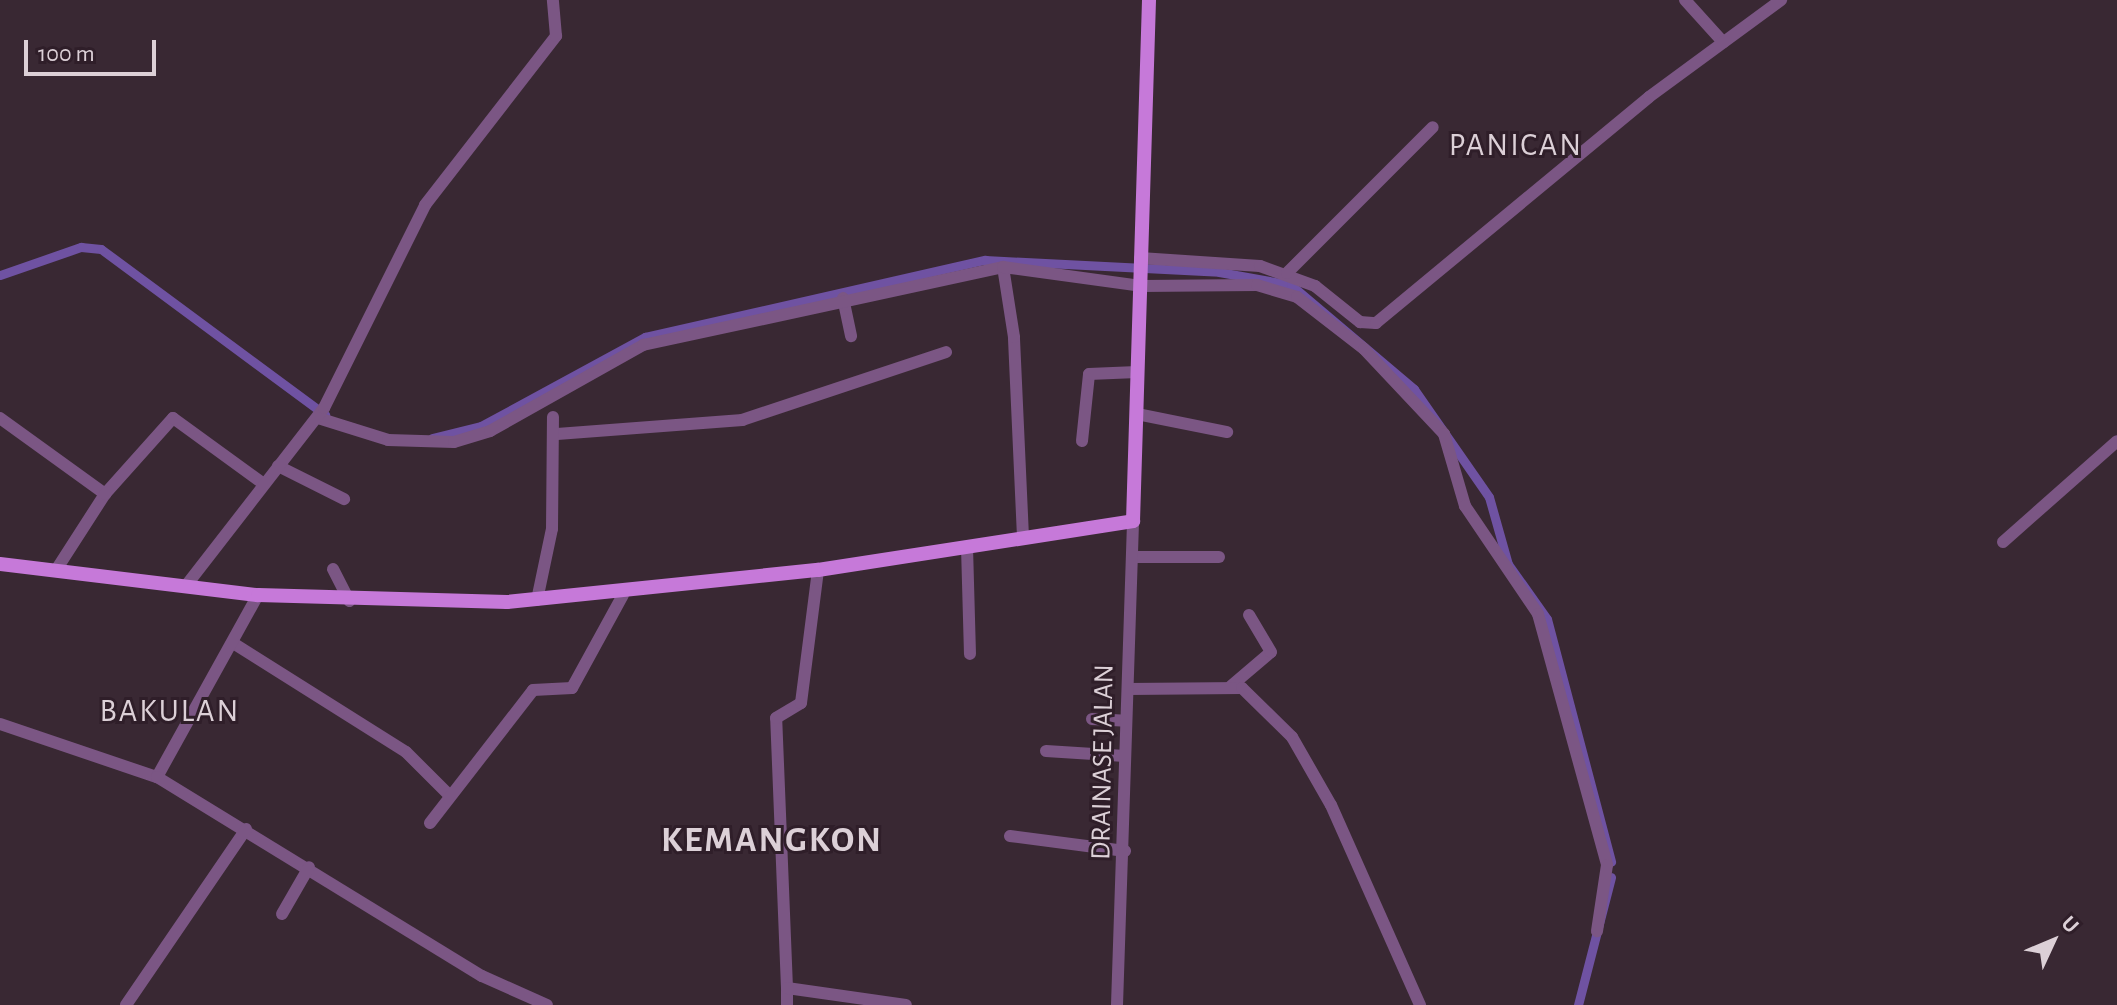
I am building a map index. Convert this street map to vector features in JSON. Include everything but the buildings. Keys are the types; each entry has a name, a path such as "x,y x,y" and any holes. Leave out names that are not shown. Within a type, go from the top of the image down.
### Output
{"main road":[{"path":"0,564 258,595 349,601 537,600 623,595 818,570 1133,521 1149,0"}],"street":[{"path":"185,587 320,414 425,205 556,36 553,0"},
{"path":"1685,0 1723,42"},
{"path":"1140,258 1287,273 1360,322 1376,323 1723,42 1781,0"},
{"path":"1287,273 1433,127"},
{"path":"320,414 388,440 454,442 490,431 643,345 843,298 1003,267 1141,284 1281,288 1364,349 1444,434 1465,506 1546,633 1607,865 1597,931"},
{"path":"1003,267 1023,537"},
{"path":"843,298 851,336"},
{"path":"557,434 742,420 946,352"},
{"path":"1082,441 1089,374 1137,372"},
{"path":"1137,414 1227,432"},
{"path":"537,600 552,529 557,434 553,417"},
{"path":"0,418 105,494"},
{"path":"56,570 105,494 173,418 264,484"},
{"path":"2003,542 2117,441"},
{"path":"278,466 344,499"},
{"name":"DRAINASE JALAN","path":"1117,1005 1125,851 1133,521"},
{"path":"967,547 970,654"},
{"path":"1134,557 1219,557"},
{"path":"333,569 349,601"},
{"path":"787,1005 776,718 801,703 818,570"},
{"path":"157,777 258,595"},
{"path":"430,823 533,690 569,690 623,595"},
{"path":"1231,686 1271,652 1249,615"},
{"path":"233,643 363,721 450,796"},
{"path":"1128,689 1231,686 1251,695 1302,748 1420,1005"},
{"path":"1092,719 1126,721"},
{"path":"0,724 157,777 309,867 482,976 547,1005"},
{"path":"1046,751 1125,756"},
{"path":"126,1005 246,829"},
{"path":"1010,836 1125,851"},
{"path":"282,914 309,867"},
{"path":"787,988 906,1005"}],"waterway":[{"path":"0,275 81,247 101,249 325,415"},
{"path":"432,438 481,426 645,337 985,260 1219,272 1291,285 1414,389 1489,497 1508,564 1547,619 1611,862"},
{"path":"1578,1005 1611,877"}],"district":[{"name":"PANICAN","path":"1516,145"},
{"name":"BAKULAN","path":"170,711"},
{"name":"KEMANGKON","path":"772,841"}]}
